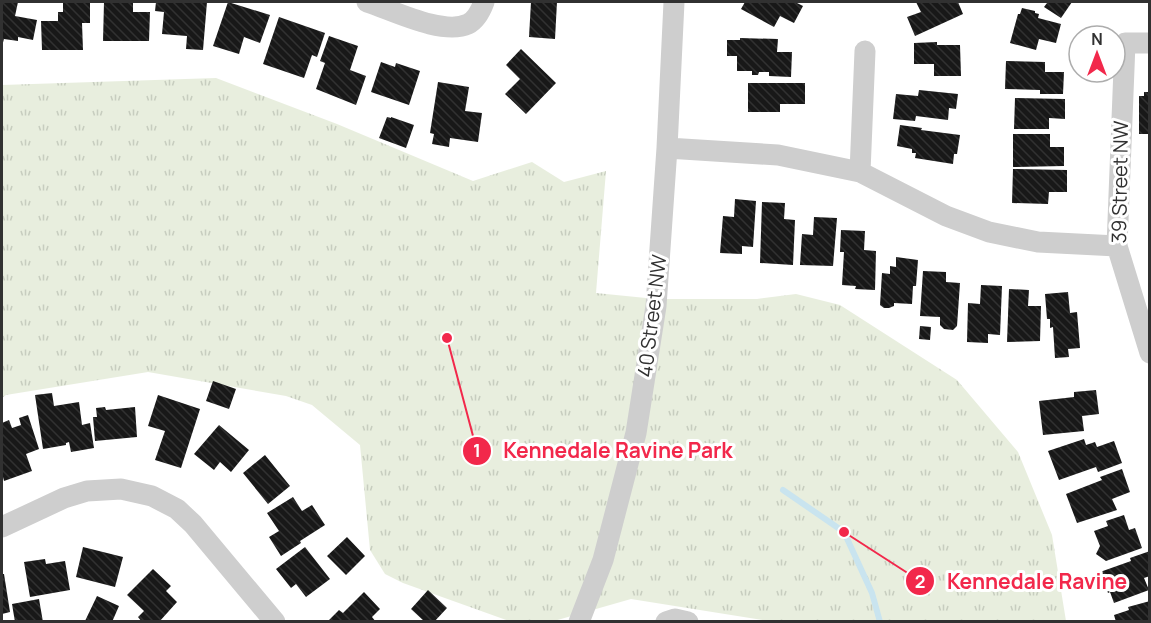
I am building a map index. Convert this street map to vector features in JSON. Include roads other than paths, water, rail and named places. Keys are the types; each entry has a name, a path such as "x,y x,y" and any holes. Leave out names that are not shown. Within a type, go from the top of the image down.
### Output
{"street":[{"path":"367,2 435,25 448,27 470,24 484,2"},
{"name":"40 Street NW","path":"579,621 603,560 636,434 656,306 674,2"},
{"name":"39 Street NW","path":"1149,43 1125,43 1116,246 1149,353"},
{"path":"860,172 865,51"},
{"path":"667,148 778,155 860,172 946,216 989,232 1038,243 1116,246"},
{"path":"2,526 64,498 87,491 121,489 152,496 177,510 193,524 274,621"},
{"path":"666,621 675,619 688,621"}],"waterway":[{"path":"783,490 844,532 872,593 880,622"}],"place":[{"name":"Kennedale Ravine Park","path":"447,338"},
{"name":"Kennedale Ravine","path":"844,532"}]}
